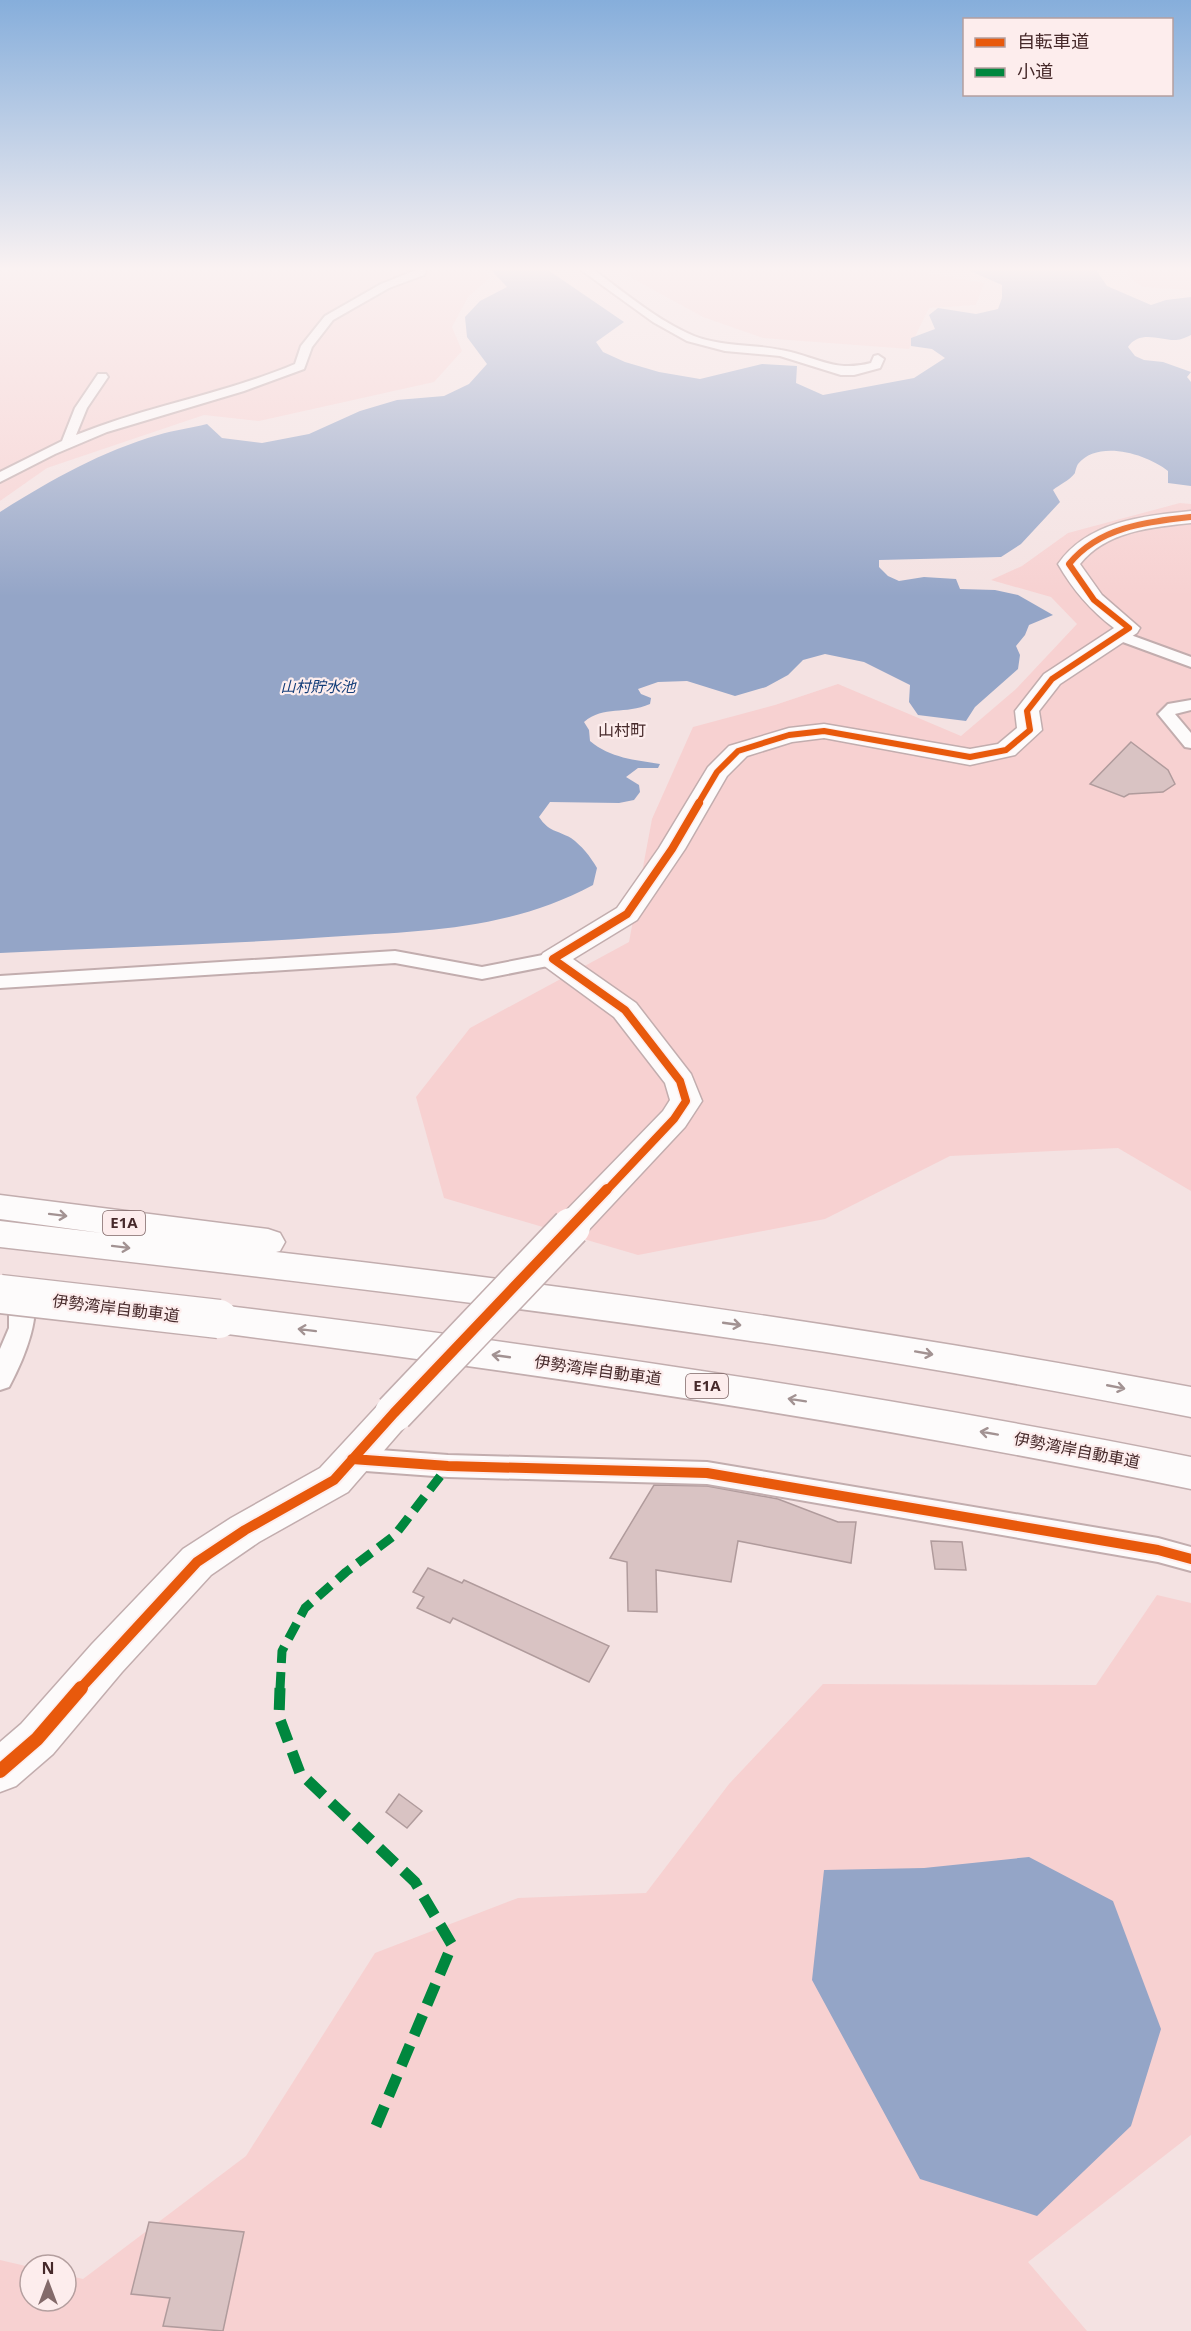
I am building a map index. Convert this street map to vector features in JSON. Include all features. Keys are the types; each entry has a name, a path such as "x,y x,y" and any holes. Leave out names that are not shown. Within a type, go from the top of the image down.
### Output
{"main road":[{"path":"0,1771 37,1739 197,1562 245,1530 334,1480 394,1413 674,1119 686,1101 680,1081 625,1011 553,959 627,914 672,849 717,772 738,751 789,735 824,731 970,757 1006,750 1030,730 1027,711 1052,679 1129,628 1102,608 1082,588 1069,564 1087,544 1111,534 1132,526 1191,517"},
{"name":"E1A","path":"0,1207 243,1250 912,1351 1191,1402"},
{"name":"E1A","path":"0,1234 243,1250"},
{"name":"伊勢湾岸自動車道","path":"0,1294 400,1341 836,1406 1077,1449 1191,1473"}],"street":[{"path":"68,442 70,428 101,379"},
{"path":"0,478 68,442 137,418 241,390 269,379"},
{"path":"1118,635 1191,662"},
{"path":"1191,705 1176,706 1166,714 1191,742"},
{"path":"0,982 395,957 482,974 553,959"},
{"path":"0,1279 21,1289 21,1328 0,1380"},
{"path":"352,1459 448,1466 706,1473 1147,1548 1191,1559"}],"shaded area":[{"path":"0,379 437,379 434,382 259,421 204,415 47,468 0,501"},
{"path":"1180,503 1191,504 1191,1191 1118,1148 950,1156 825,1219 638,1255 444,1198 416,1097 470,1028 629,942 652,819 693,727 775,705 838,684 961,736 1016,689 1077,624 1051,597 991,580 1022,566 1068,533"},
{"path":"1157,1595 1191,1603 1191,2135 1028,2262 1087,2331 0,2331 0,2260 18,2264 18,2313 78,2313 78,2278 83,2279 246,2156 375,1953 518,1898 646,1893 729,1784 823,1684 1096,1685"}],"water":[{"name":"山村貯水池","path":"474,379 796,379 796,383 823,395 910,379 1188,379 1191,382 1191,486 1168,483 1168,471 1148,459 1123,452 1098,452 1087,456 1078,464 1073,476 1053,490 1060,502 1021,544 1001,557 879,560 879,567 888,576 899,581 924,577 956,579 960,589 995,590 1018,595 1053,615 1029,625 1025,635 1016,646 1020,655 1018,669 975,707 966,721 918,715 909,702 910,685 864,662 825,654 803,660 788,675 766,687 735,696 687,681 658,682 638,689 641,694 651,698 650,704 599,714 584,722 589,730 590,741 598,747 623,757 660,764 658,768 638,768 626,777 639,785 640,792 634,800 619,803 550,802 539,817 550,828 575,841 597,868 593,885 561,900 529,912 496,920 430,930 246,942 0,953 0,512 37,489 96,458 164,433 207,424 222,438 262,443 309,434 360,411 397,400 444,396 469,384"},
{"path":"1029,1857 1113,1901 1161,2029 1131,2126 1037,2216 920,2179 812,1980 824,1870 924,1868"}],"building":[{"path":"1131,742 1168,770 1175,784 1163,792 1129,794 1124,797 1090,784"},
{"path":"654,1485 707,1486 778,1499 838,1522 856,1522 851,1563 738,1541 731,1582 656,1570 657,1612 628,1611 627,1562 610,1558"},
{"path":"931,1541 962,1542 966,1570 935,1569"},
{"path":"428,1568 462,1583 464,1580 609,1646 589,1682 453,1618 450,1623 417,1608 424,1597 413,1592"},
{"path":"399,1794 422,1811 407,1828 386,1812"},
{"path":"149,2222 244,2232 223,2331 163,2326 170,2298 131,2294"}],"marked path":[{"path":"376,2126 452,1945 415,1882 300,1773 279,1717 282,1651 305,1608 346,1572 395,1535 448,1466"}],"cycle path":[{"path":"0,1771 37,1739 107,1658 197,1562 245,1530 334,1480 394,1413 674,1119 686,1101 680,1081 625,1010 553,959 627,914 672,849 717,772 738,751 789,735 824,731 970,757 1006,750 1030,730 1027,711 1052,679 1129,628 1094,600 1081,585 1069,564 1085,546 1110,533 1152,522 1191,517"},
{"path":"352,1459 448,1466 707,1473 1158,1550 1191,1559"}],"district":[{"name":"山村町","path":"622,730"}]}
